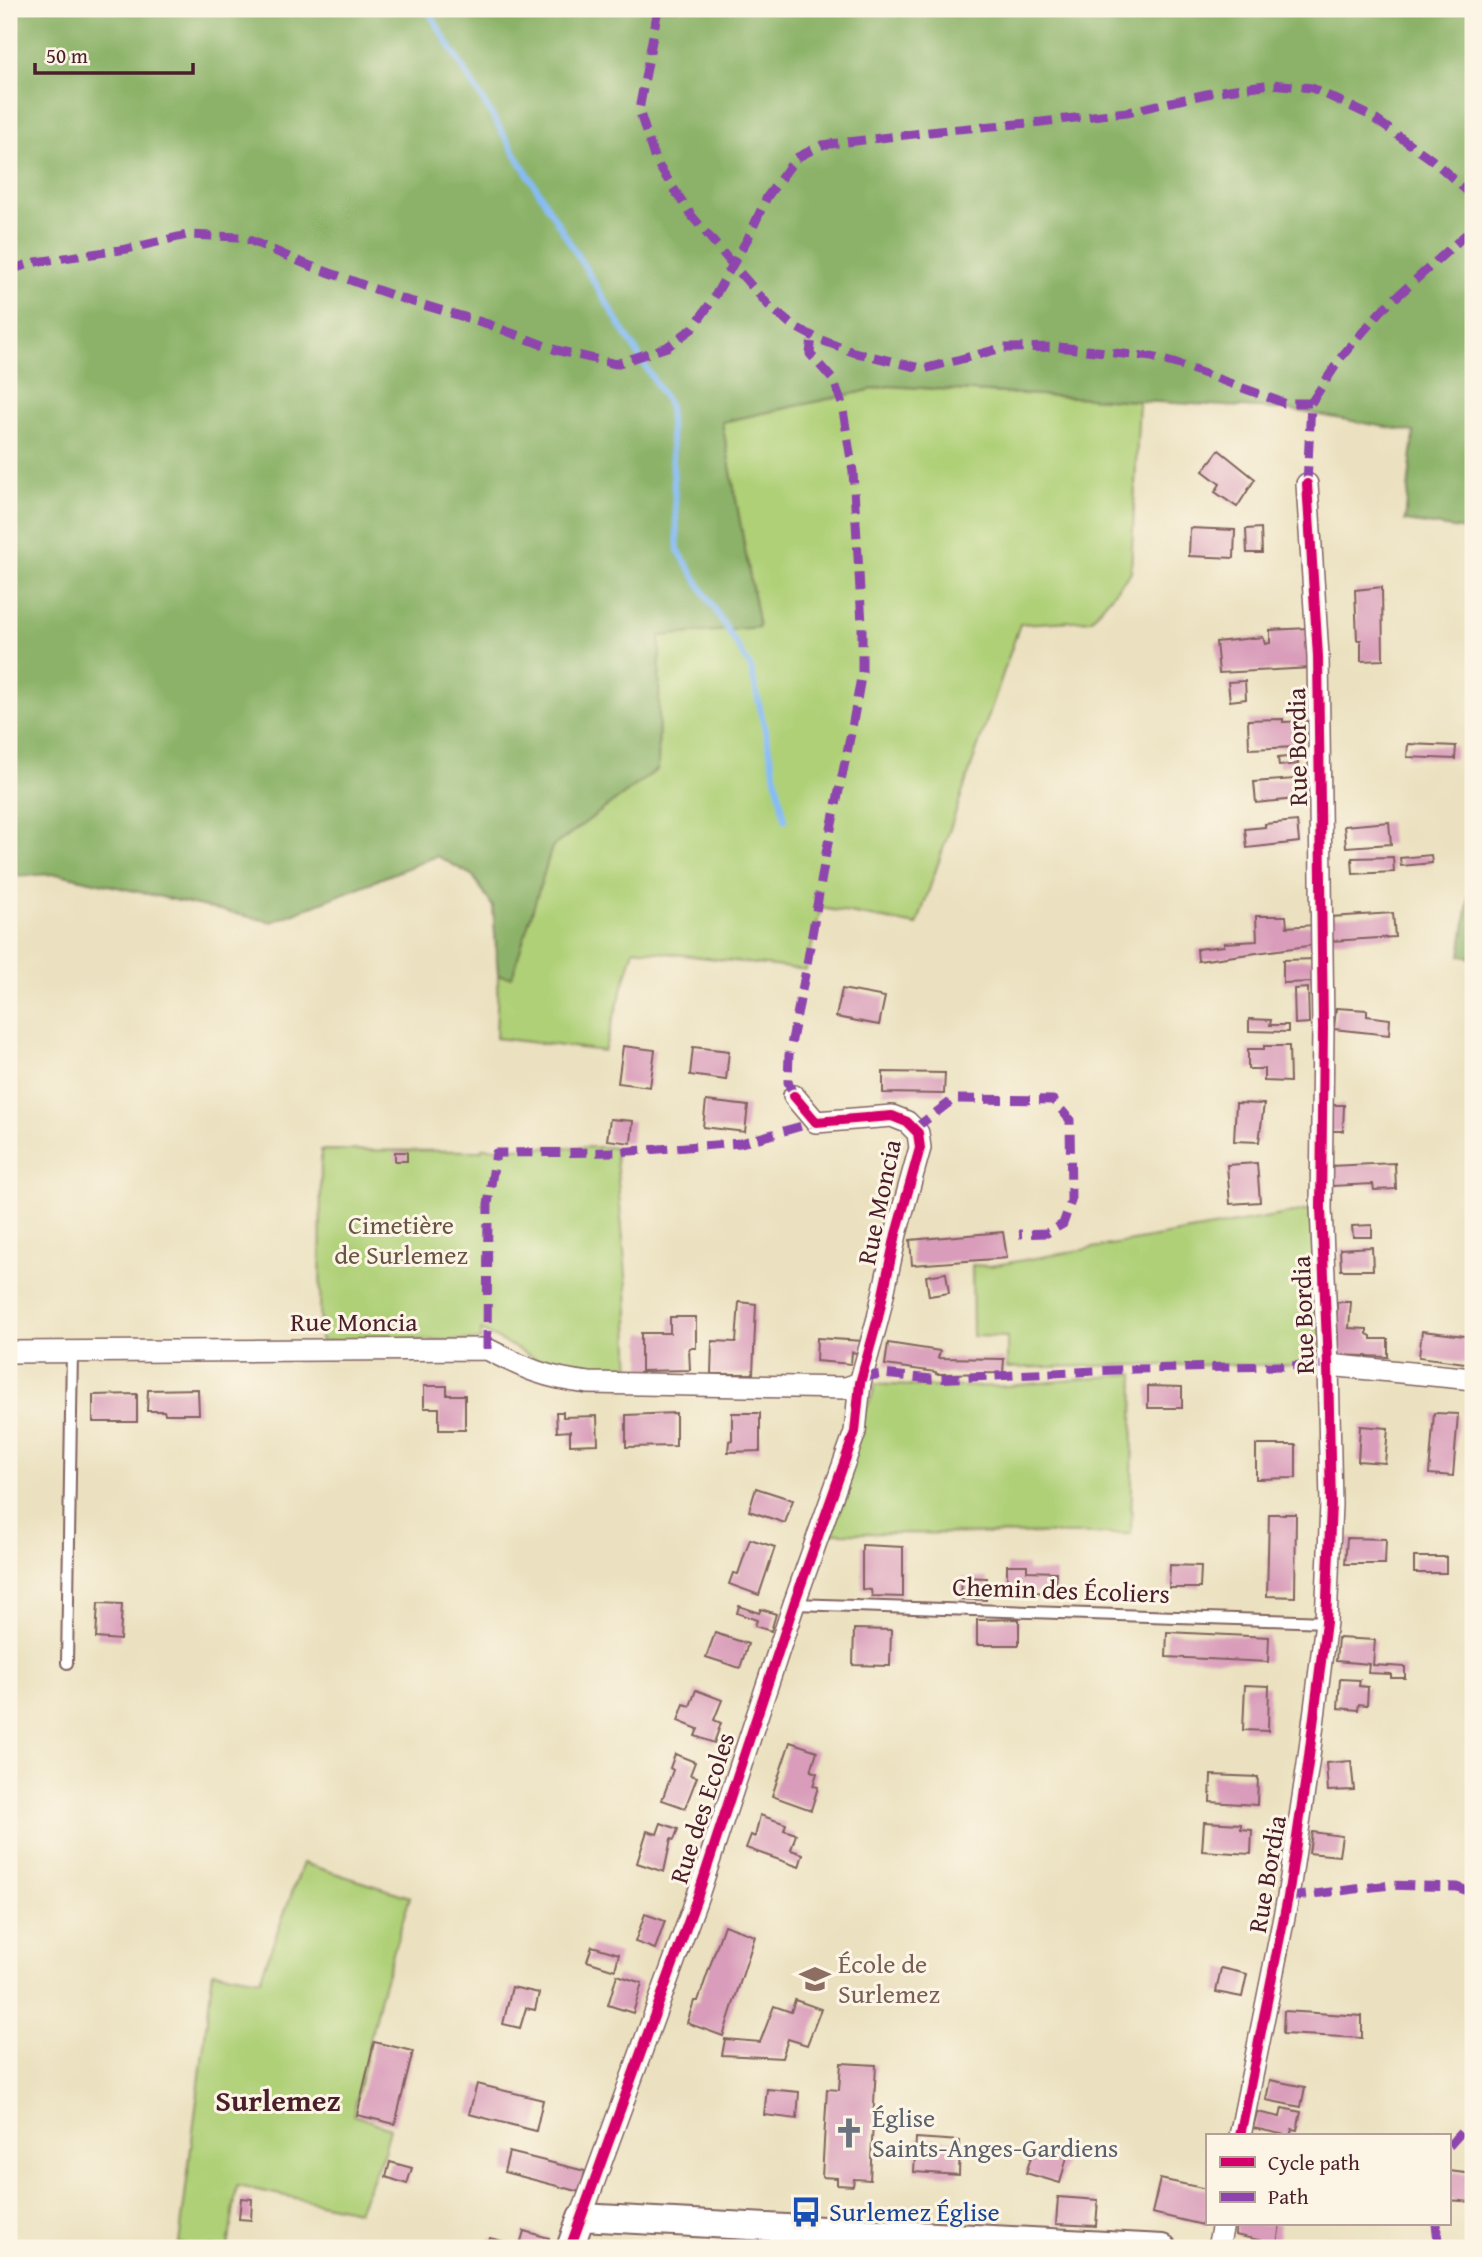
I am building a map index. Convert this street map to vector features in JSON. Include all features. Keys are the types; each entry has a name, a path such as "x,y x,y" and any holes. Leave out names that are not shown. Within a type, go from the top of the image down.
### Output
{"street":[{"name":"Rue Bordia","path":"1240,2134 1288,1897 1308,1764 1326,1622 1331,1504 1321,1208 1323,1028 1318,656 1307,484"},
{"name":"Rue Moncia","path":"9,1352 487,1349 542,1375 561,1380 846,1388 860,1380 878,1318 896,1234 920,1148 918,1133 907,1122 892,1116 816,1122 794,1096"},
{"path":"1328,1365 1473,1379"},
{"name":"Rue des Ecoles","path":"570,2248 697,1898 794,1604 855,1432 860,1380"},
{"path":"581,2217 1163,2248"},
{"path":"1218,2248 1223,2226"}],"lane":[{"path":"67,1663 72,1351"},
{"name":"Chemin des Écoliers","path":"794,1604 1326,1622"}],"green space":[{"path":"9,9 1473,9 1473,531 1405,521 1414,432 1291,410 888,386 722,422 759,627 660,636 658,769 552,847 512,977 498,975 493,907 473,876 437,856 272,922 59,874 9,876"},
{"path":"888,386 1139,401 1131,572 1091,620 1020,624 917,925 821,908 806,970 634,949 604,1051 496,1038 498,975 512,976 552,847 658,769 660,636 759,627 722,422"},
{"path":"1473,868 1473,958 1460,956"},
{"name":"Cimetière de Surlemez","path":"615,1147 627,1287 630,1382 589,1383 547,1365 481,1330 481,1340 320,1341 321,1150 481,1151 482,1148"},
{"path":"1321,1208 1328,1365 1007,1368 1007,1337 973,1336 972,1265 990,1266"},
{"path":"1134,1374 1131,1534 820,1533 855,1432 874,1392 875,1384 934,1387 1008,1386"},
{"path":"303,1863 410,1897 380,1996 353,2115 390,2128 384,2152 358,2211 237,2186 228,2248 179,2244 213,1971 260,1979"}],"building":[{"path":"1219,450 1255,479 1237,507 1215,492 1220,484 1203,471"},
{"path":"1190,528 1235,530 1234,558 1189,556"},
{"path":"1261,528 1262,553 1247,553 1246,529"},
{"path":"1382,587 1383,660 1361,661 1361,640 1357,640 1355,590"},
{"path":"1308,628 1310,668 1219,673 1216,642 1263,637 1265,644 1270,643 1270,630"},
{"path":"1245,681 1246,699 1230,701 1228,682"},
{"path":"1283,719 1283,722 1312,721 1313,739 1297,740 1297,747 1249,749 1248,720"},
{"path":"1408,744 1456,746 1455,759 1407,757"},
{"path":"1297,756 1298,764 1279,766 1278,758"},
{"path":"1294,779 1295,799 1256,803 1254,782"},
{"path":"1297,821 1299,842 1247,848 1245,829"},
{"path":"1389,822 1391,844 1346,847 1344,826"},
{"path":"1431,855 1432,863 1401,866 1400,858"},
{"path":"1393,857 1394,872 1353,874 1352,858"},
{"path":"1393,913 1395,937 1331,941 1330,917"},
{"path":"1256,916 1286,916 1287,927 1314,925 1315,945 1198,961 1197,949 1224,946 1224,943 1257,941"},
{"path":"1316,959 1317,982 1283,983 1283,960"},
{"path":"1308,988 1309,1023 1295,1024 1294,989"},
{"path":"842,989 885,997 879,1025 836,1017"},
{"path":"1336,1008 1367,1010 1367,1016 1390,1019 1389,1035 1334,1029"},
{"path":"1249,1019 1271,1020 1270,1025 1288,1025 1288,1032 1249,1031"},
{"path":"623,1046 655,1050 650,1087 618,1083"},
{"path":"1264,1046 1289,1046 1290,1082 1264,1081 1264,1069 1248,1069 1248,1049 1264,1049"},
{"path":"693,1047 729,1051 726,1080 690,1075"},
{"path":"883,1072 945,1073 944,1094 883,1093"},
{"path":"706,1101 748,1106 745,1132 703,1127"},
{"path":"1236,1103 1264,1104 1259,1142 1234,1141"},
{"path":"1329,1105 1344,1105 1343,1131 1328,1131"},
{"path":"610,1119 633,1121 631,1143 607,1140"},
{"path":"395,1152 407,1152 407,1161 395,1161"},
{"path":"1257,1163 1260,1202 1230,1204 1227,1165"},
{"path":"1395,1163 1396,1189 1374,1190 1373,1184 1331,1186 1330,1166"},
{"path":"1372,1225 1372,1237 1353,1237 1352,1226"},
{"path":"1003,1232 1007,1258 912,1265 910,1240"},
{"path":"1372,1247 1373,1270 1341,1270 1340,1249"},
{"path":"946,1273 949,1293 929,1296 926,1276"},
{"path":"739,1302 756,1304 753,1374 711,1374 712,1341 736,1342"},
{"path":"1337,1302 1351,1302 1349,1328 1367,1329 1371,1339 1388,1339 1388,1357 1337,1355"},
{"path":"670,1317 696,1317 696,1348 689,1348 690,1370 641,1371 641,1333 670,1333"},
{"path":"1422,1331 1473,1337 1473,1364 1419,1357"},
{"path":"817,1338 863,1341 861,1354 852,1352 851,1364 816,1361"},
{"path":"888,1343 940,1351 938,1358 1004,1359 1003,1373 936,1374 885,1365"},
{"path":"424,1386 447,1386 447,1395 465,1395 465,1430 439,1430 439,1408 424,1408"},
{"path":"1148,1386 1182,1387 1182,1408 1148,1408"},
{"path":"198,1389 199,1414 147,1411 148,1390"},
{"path":"137,1394 137,1422 93,1422 93,1395"},
{"path":"556,1412 563,1412 563,1417 597,1416 598,1444 570,1445 570,1431 557,1432"},
{"path":"676,1413 676,1446 626,1447 626,1415"},
{"path":"732,1413 760,1413 760,1451 728,1452 729,1441 732,1440"},
{"path":"1434,1413 1458,1414 1453,1476 1429,1474"},
{"path":"1360,1426 1388,1428 1385,1463 1358,1461"},
{"path":"1256,1445 1296,1445 1296,1478 1256,1479"},
{"path":"756,1488 793,1500 785,1523 749,1511"},
{"path":"1269,1514 1296,1514 1295,1597 1267,1596"},
{"path":"1347,1538 1386,1539 1385,1564 1345,1564"},
{"path":"750,1539 775,1547 759,1595 729,1584 733,1573 738,1574"},
{"path":"862,1545 903,1547 903,1597 872,1596 871,1590 862,1589"},
{"path":"1414,1557 1446,1557 1446,1573 1414,1573"},
{"path":"1007,1565 1027,1565 1027,1571 1056,1572 1056,1593 1027,1592 1027,1586 1007,1586"},
{"path":"1170,1565 1201,1566 1200,1588 1169,1588"},
{"path":"962,1577 987,1578 986,1600 961,1599"},
{"path":"98,1603 122,1604 120,1640 96,1638"},
{"path":"739,1606 759,1613 761,1609 776,1614 771,1631 755,1626 757,1620 737,1613"},
{"path":"1019,1619 1019,1645 977,1645 977,1620"},
{"path":"854,1629 891,1630 890,1666 853,1665"},
{"path":"1167,1632 1269,1637 1268,1662 1166,1657"},
{"path":"715,1633 748,1644 740,1668 706,1657"},
{"path":"1338,1638 1375,1640 1373,1665 1405,1667 1405,1678 1368,1673 1369,1664 1336,1661"},
{"path":"1340,1679 1360,1680 1359,1686 1368,1687 1367,1705 1359,1704 1358,1710 1338,1708"},
{"path":"1245,1685 1269,1686 1268,1731 1243,1730"},
{"path":"696,1690 722,1700 714,1720 721,1723 714,1743 695,1736 698,1729 678,1721 684,1704 690,1706"},
{"path":"790,1742 817,1751 811,1771 817,1773 813,1786 818,1787 811,1810 772,1796"},
{"path":"675,1754 695,1762 690,1775 697,1777 685,1808 662,1800 673,1770 670,1768"},
{"path":"1351,1761 1354,1790 1328,1791 1326,1763"},
{"path":"1211,1775 1258,1777 1257,1805 1210,1802"},
{"path":"760,1815 786,1824 784,1830 796,1834 791,1850 803,1854 799,1867 746,1848 751,1835 755,1837"},
{"path":"1204,1822 1241,1824 1241,1829 1252,1830 1251,1854 1202,1851"},
{"path":"661,1823 678,1829 674,1840 671,1839 664,1872 637,1863 647,1831 657,1834"},
{"path":"1312,1832 1342,1836 1339,1856 1309,1853"},
{"path":"645,1914 665,1921 655,1949 635,1942"},
{"path":"724,1925 755,1936 723,2036 687,2023 694,2001 698,2001"},
{"path":"592,1946 619,1954 615,1970 587,1961"},
{"path":"1221,1968 1247,1974 1242,1997 1216,1992"},
{"path":"617,1975 642,1983 633,2013 608,2005"},
{"path":"512,1987 539,1993 535,2010 526,2008 520,2028 503,2024"},
{"path":"795,2000 821,2009 807,2045 788,2039 782,2058 722,2055 725,2039 760,2042 774,2006 791,2012"},
{"path":"1284,2011 1362,2016 1362,2038 1283,2034"},
{"path":"374,2042 413,2051 395,2124 357,2115"},
{"name":"Église Saints-Anges-Gardiens","path":"841,2063 876,2065 870,2180 854,2179 853,2186 837,2185 837,2178 822,2177 827,2089 839,2090"},
{"path":"1270,2080 1305,2087 1301,2107 1266,2100"},
{"path":"477,2084 543,2100 536,2131 469,2114"},
{"path":"767,2089 799,2092 797,2119 764,2115"},
{"path":"1282,2108 1301,2112 1297,2130 1292,2129 1291,2134 1253,2128 1257,2112 1280,2117"},
{"path":"916,2138 960,2141 959,2175 914,2172"},
{"path":"1034,2148 1067,2157 1060,2183 1026,2173"},
{"path":"509,2152 585,2171 580,2192 504,2172"},
{"path":"390,2162 412,2168 407,2184 386,2177"},
{"path":"1450,2171 1473,2174 1473,2202 1450,2200"},
{"path":"1160,2179 1206,2189 1206,2226 1152,2213"},
{"path":"1058,2197 1098,2200 1096,2226 1056,2224"},
{"path":"241,2198 252,2199 251,2220 239,2219"},
{"path":"1236,2226 1280,2226 1277,2244 1235,2235"},
{"path":"524,2231 549,2238 547,2248 519,2248"},
{"path":"490,2238 517,2245 516,2248 487,2248"},
{"path":"758,2243 805,2246 805,2248 758,2248"}],"waterway":[{"path":"427,9 669,405 678,550 751,668 785,820"}],"marked path":[{"path":"658,9 639,110 655,160 691,215 770,307 792,325 816,338 853,352 924,369 1002,348 1058,347 1152,357 1284,403 1311,403 1307,484"},
{"path":"9,270 36,262 127,249 187,235 242,237 308,265 403,299 488,324 556,350 616,364 667,347 693,328 712,301 748,238 767,197 796,158 822,145 1127,112 1220,91 1272,84 1312,88 1369,115 1431,159 1473,196"},
{"path":"1311,403 1342,356 1381,311 1473,228"},
{"path":"794,1096 788,1082 789,1055 862,672 862,624 853,472 842,404 834,381 810,354 812,336"},
{"path":"914,1129 954,1099 1053,1100 1070,1120 1071,1201 1063,1224 1047,1233 1019,1234"},
{"path":"487,1349 488,1204 496,1153 618,1152 741,1143 816,1122"},
{"path":"861,1377 882,1374 932,1379 1136,1369 1328,1365"},
{"path":"1288,1897 1390,1885 1458,1887 1473,1894"},
{"path":"1450,2145 1473,2119"},
{"path":"1436,2226 1439,2248"}],"cycle path":[{"path":"1240,2134 1288,1897 1308,1764 1326,1622 1331,1504 1321,1208 1323,1028 1318,656 1307,484"},
{"path":"570,2248 697,1898 794,1604 855,1432 860,1383 920,1148 918,1133 907,1122 892,1116 816,1122 794,1096"}],"place":[{"name":"École de Surlemez","path":"815,1979"},
{"name":"Église Saints-Anges-Gardiens","path":"849,2133"},
{"name":"Surlemez Église","path":"806,2212"}],"district":[{"name":"Surlemez","path":"278,2101"}]}
